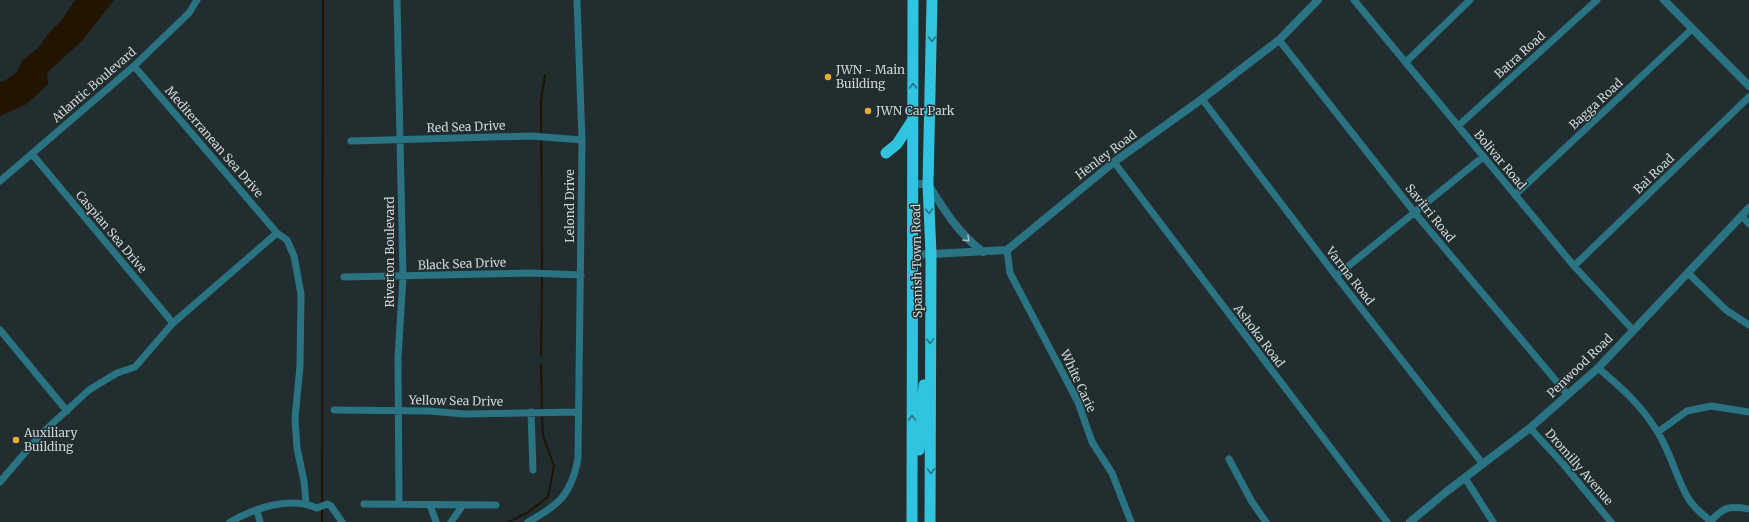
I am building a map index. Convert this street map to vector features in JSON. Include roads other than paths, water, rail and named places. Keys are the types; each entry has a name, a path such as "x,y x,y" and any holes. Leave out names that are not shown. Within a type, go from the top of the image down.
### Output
{"highway":[{"name":"Spanish Town Road","path":"912,522 913,0"},
{"name":"Spanish Town Road","path":"930,522 931,254 928,184 932,0"},
{"path":"886,153 897,144 913,119"},
{"path":"912,499 916,494 924,386 926,383 930,382"}],"street":[{"name":"Atlantic Boulevard","path":"0,181 134,66 189,13 197,0"},
{"name":"Riverton Boulevard","path":"397,0 403,277 398,358 399,504"},
{"name":"Lelond Drive","path":"528,522 547,511 566,494 571,486 578,459 582,140 577,0"},
{"name":"Henley Road","path":"1007,250 1114,162 1202,99 1280,40 1318,0"},
{"name":"Bolivar Road","path":"1354,0 1574,266 1633,330"},
{"path":"1406,62 1470,0"},
{"name":"Batra Road","path":"1458,126 1597,0"},
{"path":"1664,0 1749,86"},
{"name":"Bagga Road","path":"1515,196 1692,29"},
{"name":"Savitri Road","path":"1280,40 1415,213 1568,395"},
{"name":"Mediterranean Sea Drive","path":"134,66 277,233 287,240 294,256 300,294 300,366 295,418 297,448 304,481 306,503"},
{"name":"Bai Road","path":"1574,266 1749,97"},
{"name":"Varma Road","path":"1202,99 1336,276 1483,464"},
{"name":"Red Sea Drive","path":"351,141 531,136 582,140"},
{"name":"Caspian Sea Drive","path":"32,154 173,323"},
{"path":"1336,276 1484,157"},
{"name":"Ashoka Road","path":"1114,162 1387,522"},
{"path":"913,184 928,184 956,227 969,241 983,252"},
{"name":"Penwood Road","path":"1410,522 1446,492 1530,428 1598,368 1749,208"},
{"path":"1742,216 1749,224"},
{"path":"0,482 41,434 89,390 118,374 135,367 173,323 277,233"},
{"path":"913,255 1007,250"},
{"name":"White Carie","path":"1007,250 1010,273 1078,402 1092,442 1112,474 1131,522"},
{"name":"Black Sea Drive","path":"344,277 403,277 534,273 581,275"},
{"path":"1688,273 1726,310 1749,325"},
{"path":"0,330 67,411"},
{"path":"1598,368 1628,393 1658,432 1688,498 1698,511 1711,522 1727,508 1732,506 1749,508"},
{"path":"1658,432 1687,411 1710,406 1749,412"},
{"name":"Yellow Sea Drive","path":"334,410 464,414 578,412"},
{"path":"531,412 533,470"},
{"name":"Dromilly Avenue","path":"1530,428 1564,465 1611,522"},
{"path":"1229,459 1252,502 1266,522"},
{"path":"1465,478 1493,522"},
{"path":"230,522 271,505 306,503 317,508 327,504 331,506 342,522"},
{"path":"364,504 496,505"},
{"path":"430,504 436,522"},
{"path":"451,522 463,505"},
{"path":"257,510 260,522"}],"waterway":[{"path":"322,522 323,0"},
{"path":"542,271 541,101 545,75"},
{"path":"541,356 542,276"},
{"path":"541,364 542,411"},
{"path":"508,522 527,513 548,497 554,466 543,436 542,415"}],"place":[{"name":"JWN - Main Building","path":"828,77"},
{"name":"JWN Car Park","path":"868,111"},
{"name":"Auxiliary Building","path":"16,440"}]}
